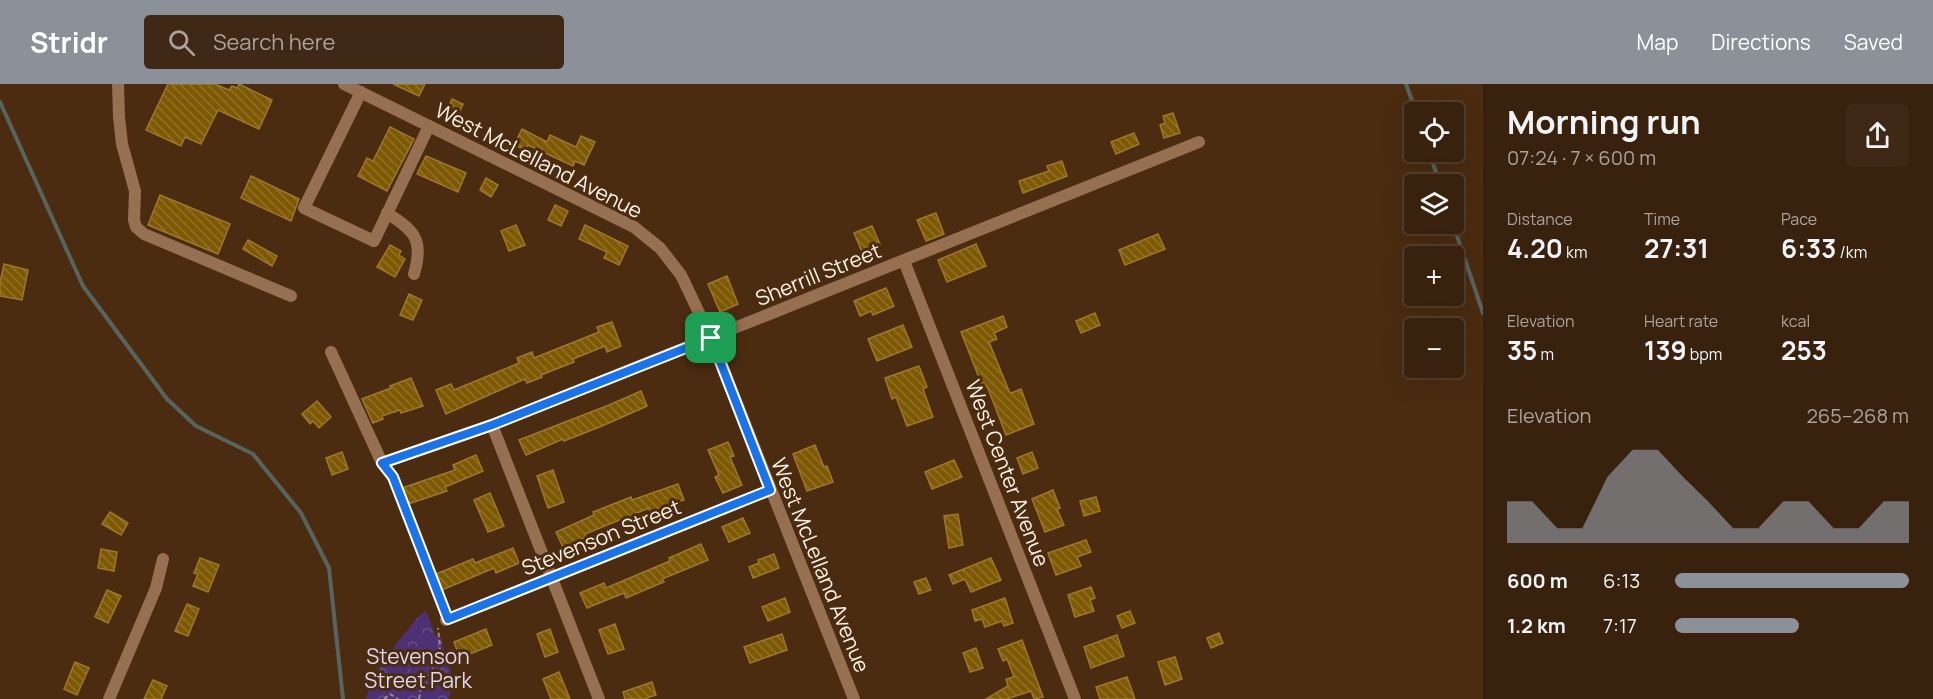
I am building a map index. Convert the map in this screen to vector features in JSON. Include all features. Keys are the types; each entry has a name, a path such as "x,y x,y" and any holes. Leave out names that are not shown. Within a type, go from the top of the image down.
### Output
{"street":[{"path":"118,84 118,117 122,144 135,191 134,220 136,227 144,234 291,296"},
{"name":"West McLelland Avenue","path":"344,84 634,227 660,249 681,275 711,338 854,699"},
{"path":"361,92 304,208 374,241 429,126"},
{"name":"Sherrill Street","path":"382,463 492,425 1199,142"},
{"path":"387,213 404,224 416,238 419,254 414,274"},
{"name":"West Center Avenue","path":"904,261 1075,699"},
{"path":"331,352 382,463"},
{"path":"492,425 599,699"},
{"name":"Stevenson Street","path":"447,619 770,490"},
{"path":"109,699 156,588 163,559"}],"path":[{"path":"382,463 393,477 447,619 437,629 440,646 438,662 422,684 419,699"},
{"path":"384,699 390,694 398,699"}],"green space":[{"name":"Stevenson Street Park","path":"426,611 436,637 440,635 454,684 448,699 366,699 387,656 417,618"},
{"path":"417,652 433,665 423,679 406,666"}],"building":[{"path":"168,84 215,84 229,90 232,86 237,88 239,84 272,100 259,129 218,110 201,144 185,137 181,146 146,130"},
{"path":"393,84 425,84 419,96"},
{"path":"452,99 463,104 458,115 447,110"},
{"path":"1173,113 1180,133 1164,138 1160,125 1165,123 1163,116"},
{"path":"390,127 414,139 387,191 358,176 367,158 373,161"},
{"path":"522,129 547,142 550,135 576,147 581,136 595,142 584,165 575,161 573,166 528,145 526,150 514,145"},
{"path":"1134,133 1139,144 1116,154 1111,142"},
{"path":"426,156 466,173 458,192 417,174"},
{"path":"1062,161 1067,176 1023,193 1019,181 1049,171 1047,166"},
{"path":"251,176 299,199 291,221 241,198"},
{"path":"486,178 498,185 491,197 480,190"},
{"path":"160,195 230,224 218,254 148,225"},
{"path":"555,205 568,211 561,226 548,220"},
{"path":"936,213 944,234 926,241 917,220"},
{"path":"516,225 525,245 509,251 501,231"},
{"path":"585,225 628,246 619,265 604,258 607,252 579,239"},
{"path":"872,226 880,244 862,252 854,233"},
{"path":"1158,234 1165,249 1125,265 1119,250"},
{"path":"248,240 277,256 272,266 243,249"},
{"path":"976,244 986,266 947,282 938,260"},
{"path":"390,245 401,251 399,255 405,259 395,277 377,267"},
{"path":"4,264 28,270 22,300 0,296"},
{"path":"727,276 738,304 720,312 708,284"},
{"path":"886,288 894,306 873,315 871,311 860,316 854,301"},
{"path":"409,294 422,300 413,320 400,315"},
{"path":"1095,313 1100,325 1081,333 1076,321"},
{"path":"1003,316 1007,327 994,333 997,339 989,342 1009,391 1011,393 1021,389 1034,424 1006,435 987,386 983,388 961,332"},
{"path":"612,322 621,346 607,352 605,346 573,359 574,362 541,375 542,377 527,383 525,379 446,414 436,390 451,384 454,390 519,363 517,358 532,352 534,358 599,332 597,327"},
{"path":"903,325 912,347 877,361 868,339"},
{"path":"919,366 927,387 923,389 933,417 907,426 896,397 892,399 885,378"},
{"path":"411,378 423,406 382,416 383,419 373,423 362,399"},
{"path":"641,391 647,406 526,455 519,440"},
{"path":"317,401 331,417 319,428 313,421 310,424 302,414"},
{"path":"728,442 734,456 730,457 742,485 723,493 715,477 719,475 708,450"},
{"path":"815,445 833,482 807,491 793,454"},
{"path":"342,452 348,469 332,475 326,458"},
{"path":"1032,452 1038,468 1023,474 1017,458"},
{"path":"476,455 483,471 445,487 447,491 408,504 402,488 455,470 453,465"},
{"path":"954,460 962,477 932,489 925,472"},
{"path":"553,470 564,502 548,508 537,476"},
{"path":"678,484 684,500 650,511 649,508 585,534 586,537 563,547 556,532 594,515 593,512 631,497 632,500"},
{"path":"1053,490 1060,508 1057,509 1064,525 1045,532 1032,499"},
{"path":"490,493 504,526 488,532 474,500"},
{"path":"1096,497 1100,511 1084,516 1080,501"},
{"path":"110,512 128,523 121,535 102,524"},
{"path":"958,514 963,545 949,548 944,516"},
{"path":"743,518 750,533 729,542 722,527"},
{"path":"1086,540 1091,552 1077,557 1081,566 1056,575 1048,553"},
{"path":"701,544 708,560 662,579 664,582 626,598 624,593 587,608 580,593 604,583 606,588 670,561 669,558"},
{"path":"513,548 519,563 496,573 494,568 442,590 436,574 473,559 475,563"},
{"path":"101,549 117,552 114,571 98,568"},
{"path":"774,554 779,568 753,578 749,567 759,563 758,560"},
{"path":"200,558 219,565 208,592 193,586 198,574 194,573"},
{"path":"991,558 1001,580 971,592 965,579 953,584 949,575"},
{"path":"926,578 931,590 919,594 914,582"},
{"path":"1091,587 1095,598 1090,600 1094,611 1075,617 1068,595"},
{"path":"107,590 121,596 108,623 95,617"},
{"path":"785,598 790,612 768,621 762,607"},
{"path":"1005,598 1013,623 1004,626 1002,621 985,627 982,619 975,621 972,610"},
{"path":"187,604 199,609 188,636 175,631"},
{"path":"1130,611 1135,623 1122,628 1117,616"},
{"path":"615,624 624,649 608,654 599,630"},
{"path":"486,629 492,645 460,658 454,642"},
{"path":"550,629 558,652 545,657 537,634"},
{"path":"1219,633 1223,643 1211,648 1207,638"},
{"path":"782,634 787,650 750,663 744,647"},
{"path":"1117,635 1124,656 1091,668 1084,647"},
{"path":"1022,640 1043,697 1034,699 1031,691 1007,699 986,699 1008,686 1006,679 1014,677 1007,659 1003,661 998,649"},
{"path":"976,648 983,668 970,672 963,653"},
{"path":"1175,657 1182,679 1165,685 1158,662"},
{"path":"75,662 89,668 77,695 64,689"},
{"path":"559,672 570,699 551,699 543,679"},
{"path":"1127,677 1135,699 1100,699 1096,687"},
{"path":"153,680 167,686 161,699 144,699"},
{"path":"652,682 656,695 644,699 625,699 623,692"}],"waterway":[{"path":"1406,84 1412,102"},
{"path":"0,102 83,286 167,399 196,426 253,454 301,513 329,568 343,699"},
{"path":"1432,162 1437,174"},
{"path":"1456,234 1483,313"}],"route":[{"path":"711,338 770,490 448,619 393,477 382,463 492,425 711,338"}]}
